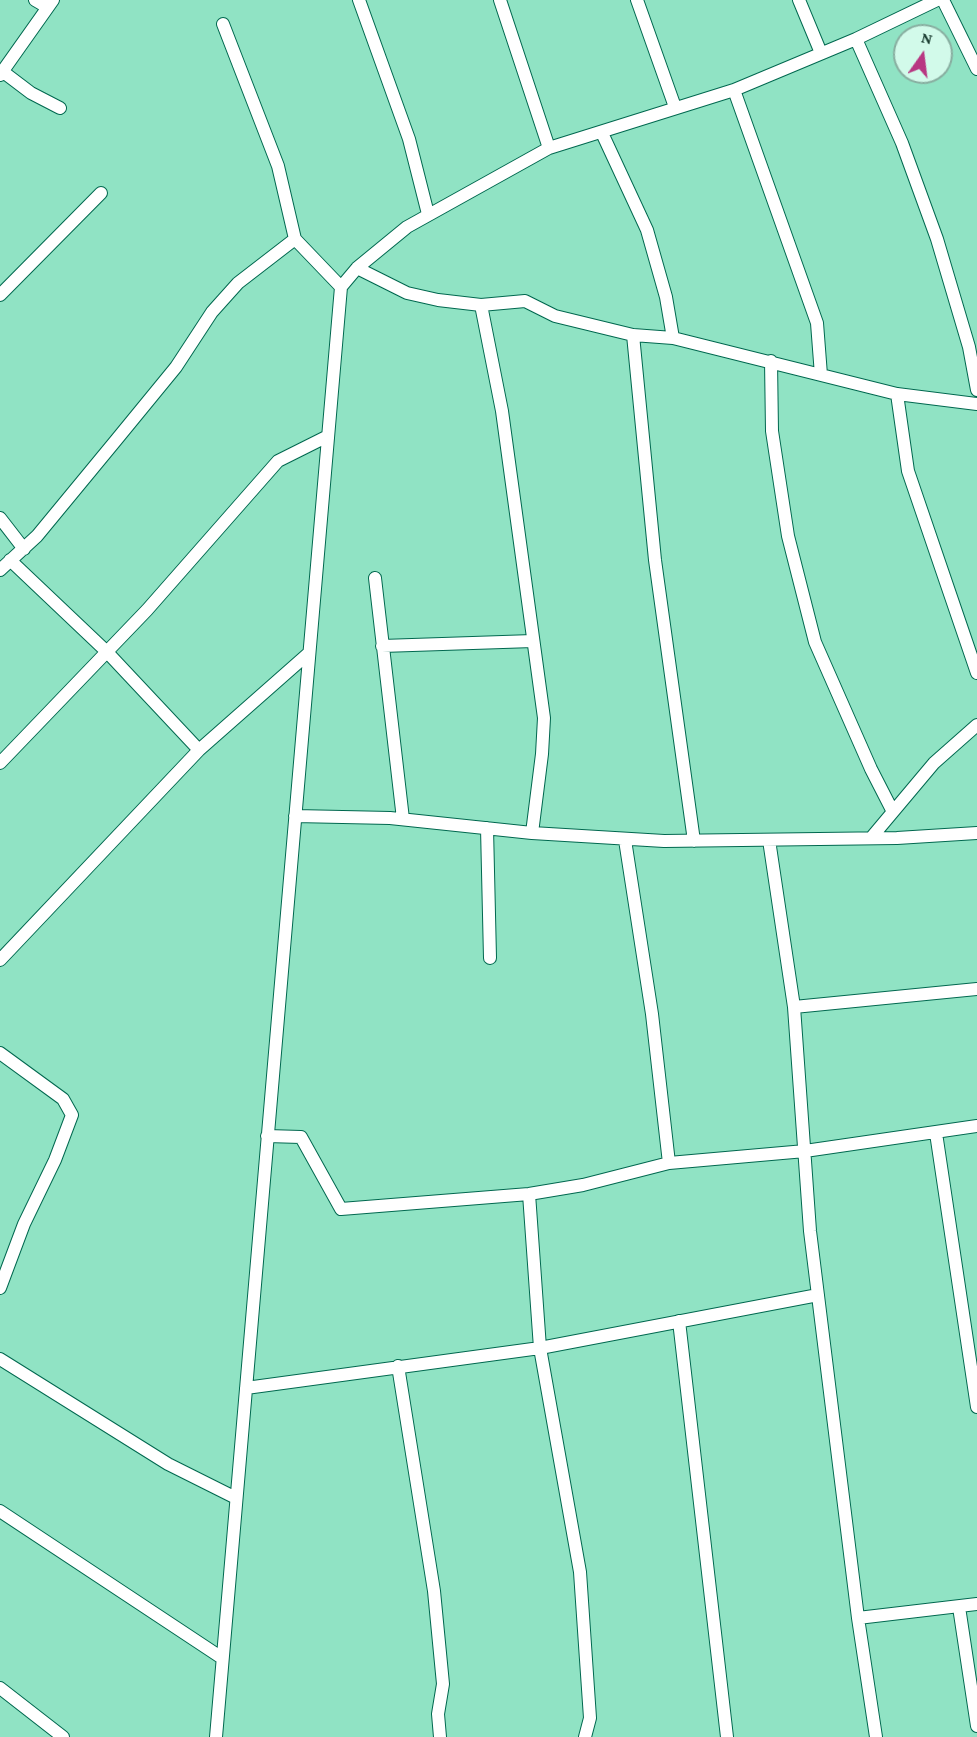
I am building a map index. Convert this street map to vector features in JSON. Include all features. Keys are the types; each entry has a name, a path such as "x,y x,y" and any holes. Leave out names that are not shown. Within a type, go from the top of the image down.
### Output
{"street":[{"path":"35,0 50,4 1,73 31,93 60,108"},
{"path":"359,0 410,139 428,214"},
{"path":"500,0 549,148"},
{"path":"637,0 675,107"},
{"path":"799,0 821,53"},
{"path":"216,1737 341,287 357,268 406,227 549,148 734,90 856,39 937,0"},
{"path":"943,0 977,69"},
{"path":"223,24 278,166 295,239 341,287"},
{"path":"856,39 902,142 937,239 969,347 977,390"},
{"path":"734,90 817,323 821,375"},
{"path":"602,133 646,230 666,297 673,338"},
{"path":"0,295 101,193"},
{"path":"0,570 24,549 176,367 219,305 238,283 295,239"},
{"path":"357,268 407,292 438,300 481,305 525,301 555,316 633,335 673,338 897,394 977,404"},
{"path":"481,305 502,411 544,718 532,833"},
{"path":"633,335 655,560 694,841"},
{"path":"771,361 772,431 788,536 815,642 871,769 892,810"},
{"path":"897,394 908,471 977,673"},
{"path":"0,763 107,652 278,461 328,436"},
{"path":"0,518 24,549"},
{"path":"10,560 107,652 199,750"},
{"path":"375,578 403,819"},
{"path":"382,646 533,641"},
{"path":"0,960 199,750 309,653"},
{"path":"871,838 892,810 934,763 977,725"},
{"path":"295,816 403,819 625,840 871,838 977,833"},
{"path":"487,828 490,958"},
{"path":"625,840 652,1014 669,1162"},
{"path":"769,840 794,1007 810,1231 858,1618 876,1737"},
{"path":"794,1007 977,989"},
{"path":"0,1053 63,1099 72,1114 55,1160 24,1224 0,1288"},
{"path":"267,1136 301,1137 341,1209 529,1194 583,1185 669,1162 805,1151 977,1126"},
{"path":"936,1133 977,1407"},
{"path":"529,1194 540,1348 580,1572 590,1718 585,1737"},
{"path":"246,1388 540,1348 818,1295"},
{"path":"679,1321 726,1737"},
{"path":"0,1359 168,1464 236,1498"},
{"path":"398,1366 434,1591 443,1684 438,1714 441,1737"},
{"path":"0,1511 222,1658"},
{"path":"858,1618 977,1604"},
{"path":"959,1607 977,1726"},
{"path":"0,1688 63,1737"}]}
